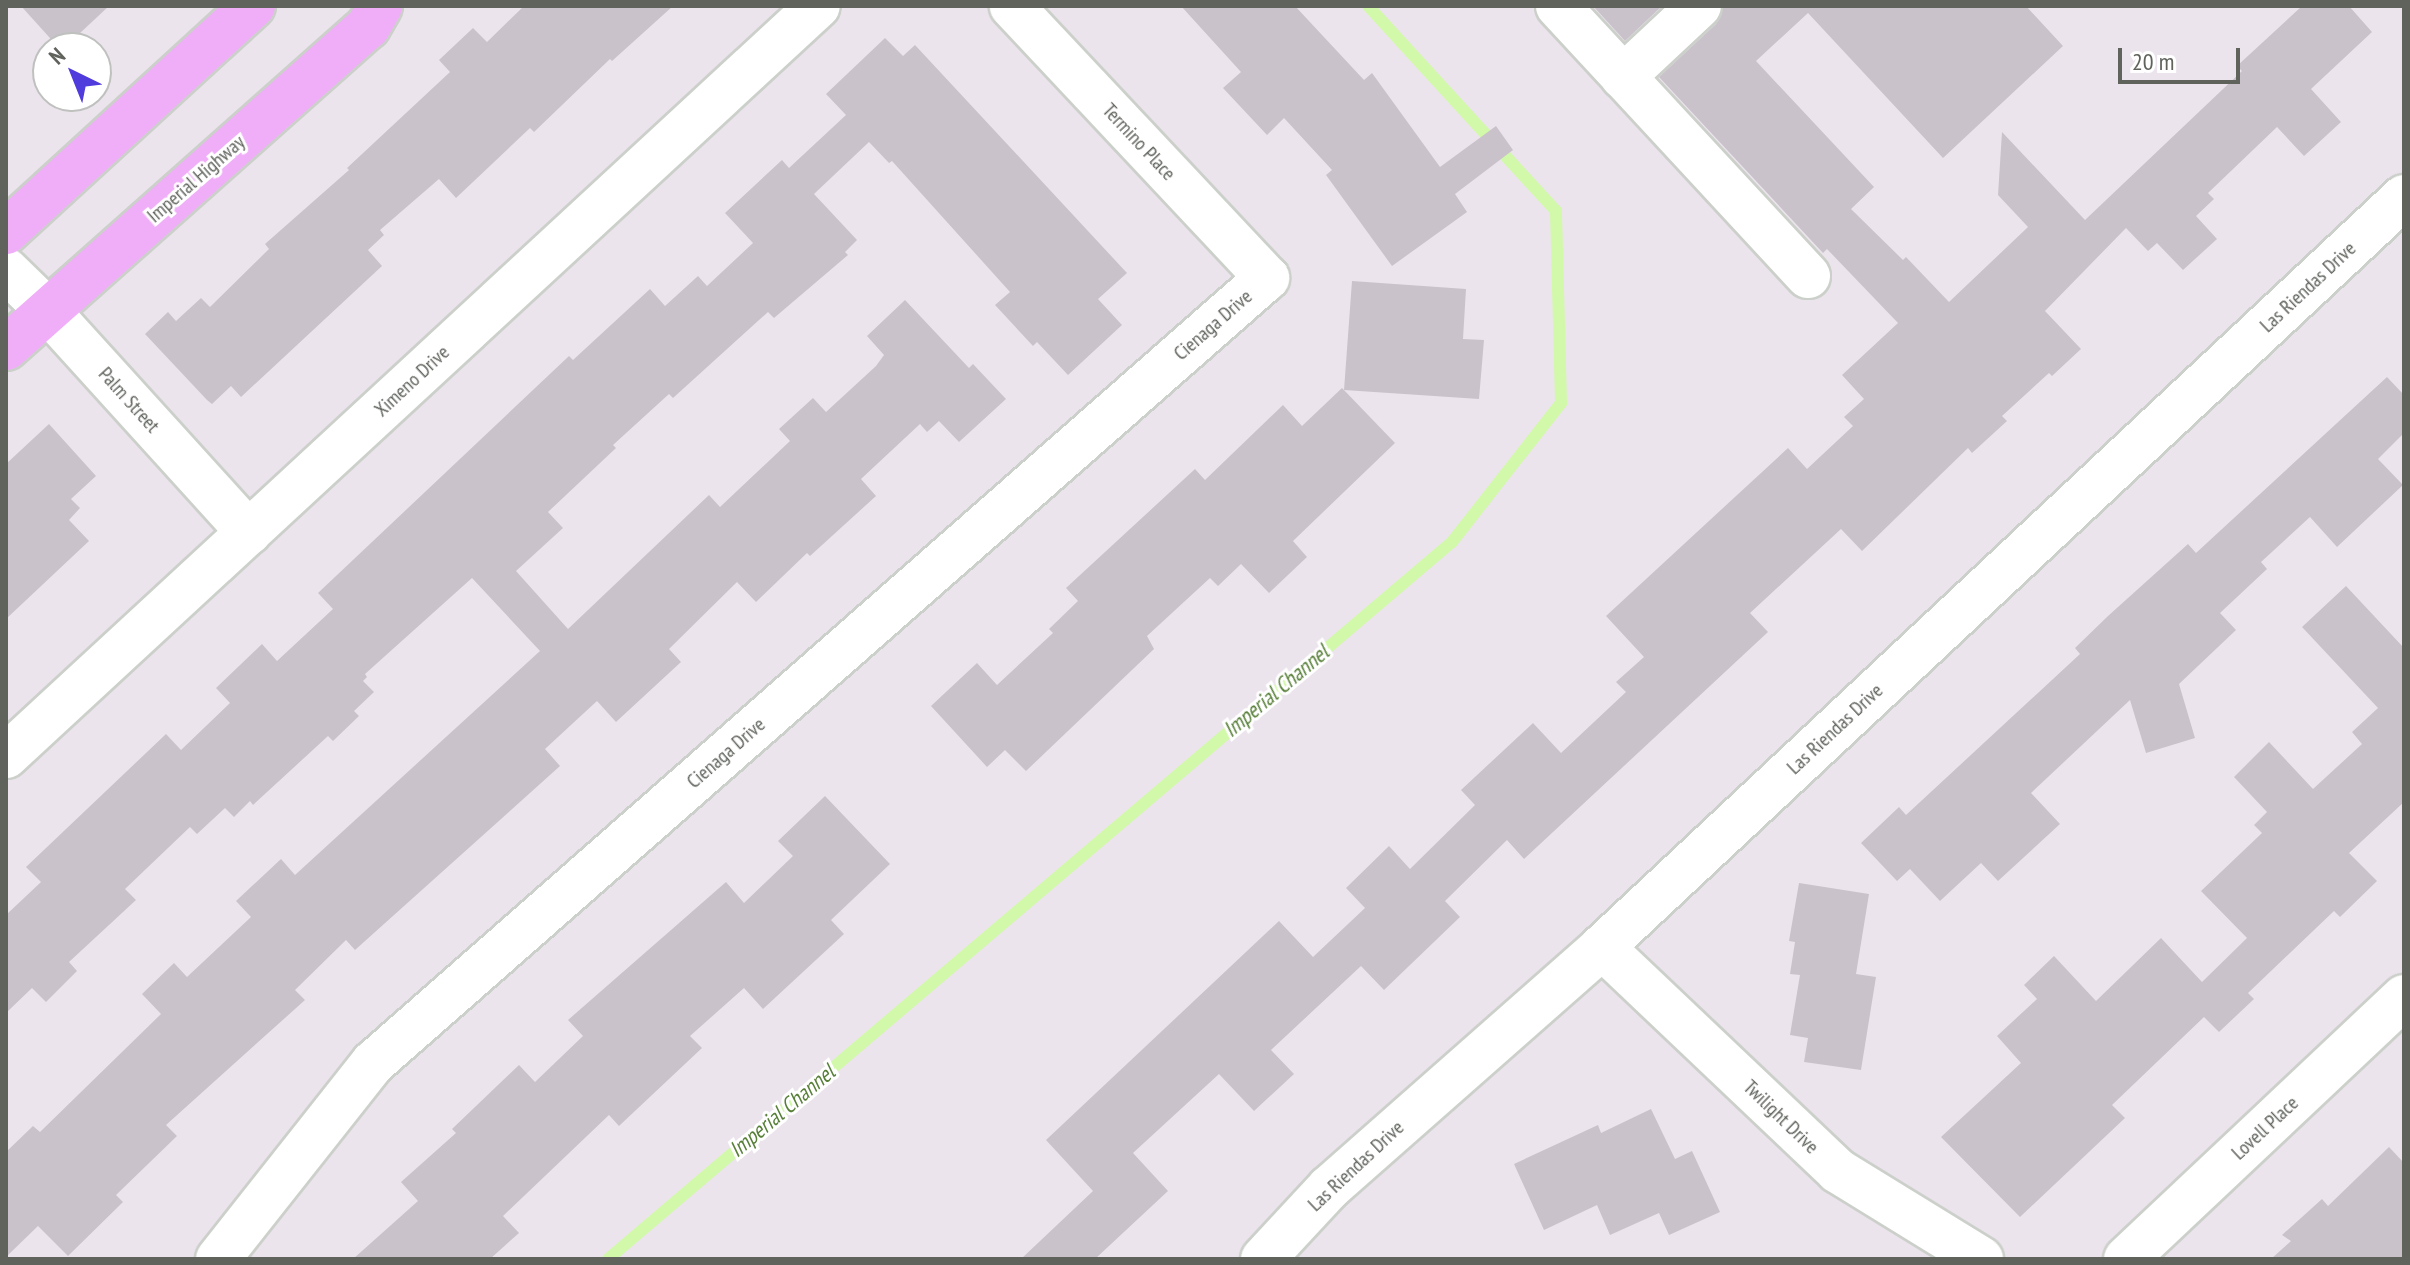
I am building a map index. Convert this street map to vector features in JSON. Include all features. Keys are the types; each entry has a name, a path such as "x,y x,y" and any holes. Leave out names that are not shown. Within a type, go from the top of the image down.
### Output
{"main road":[{"path":"6,232 253,6"},
{"name":"Imperial Highway","path":"6,348 368,27 380,6"}],"street":[{"name":"Ximeno Drive","path":"6,756 818,6"},
{"name":"Termino Place","path":"1012,6 1267,278"},
{"path":"1558,6 1808,276"},
{"path":"1623,77 1699,6"},
{"name":"Las Riendas Drive","path":"1263,1259 1329,1188 1602,947 2404,197"},
{"name":"Palm Street","path":"6,270 48,311 249,533"},
{"name":"Cienaga Drive","path":"218,1259 373,1063 1267,278"},
{"name":"Twilight Drive","path":"1602,947 1838,1171 1981,1259"},
{"name":"Lovell Place","path":"2126,1259 2404,997"}],"building":[{"path":"21,6 109,6 81,32 45,32"},
{"path":"524,6 673,6 612,61 610,59 534,132 530,128 456,198 439,179 380,230 384,235 368,250 382,266 241,397 231,386 212,404 145,334 168,312 176,321 201,298 210,307 269,249 265,244 349,170 347,168 450,72 439,60 473,28 487,42"},
{"path":"1181,6 1295,6 1364,80 1372,73 1440,167 1496,126 1513,150 1455,194 1467,212 1392,266 1326,175 1332,170 1284,118 1267,135 1223,88 1241,72"},
{"path":"1593,6 1662,6 1625,41"},
{"path":"1723,6 2026,6 2063,46 1943,158 1808,13 1756,61 1874,187 1851,209 1903,260 1906,257 1949,302 2028,227 1998,195 2002,132 2085,220 2242,71 2237,66 2302,6 2349,6 2372,32 2311,89 2341,122 2304,156 2277,127 2208,193 2214,199 2196,216 2217,239 2183,270 2157,243 2148,251 2126,228 2045,311 2081,349 2002,416 2007,421 1972,453 1968,448 1862,551 1841,529 1750,613 1768,632 1524,859 1507,840 1445,901 1460,917 1384,990 1361,966 1271,1050 1294,1074 1254,1111 1219,1074 1133,1153 1168,1191 1095,1259 1021,1259 1093,1191 1046,1140 1279,921 1313,957 1365,908 1346,888 1389,846 1410,869 1475,805 1461,790 1533,723 1561,753 1626,692 1616,682 1644,657 1606,616 1788,448 1807,469 1853,426 1844,417 1864,399 1842,375 1898,323 1827,249 1823,253 1659,77 1716,24"},
{"path":"885,38 903,56 915,45 1127,273 1098,299 1122,325 1068,375 1037,342 1033,346 995,305 1010,292 892,161 889,163 869,142 814,194 857,240 845,252 848,255 774,318 768,312 673,398 669,394 613,445 616,448 548,512 563,528 516,571 568,629 709,495 720,507 790,441 779,429 813,398 826,412 876,366 884,355 867,336 905,300 969,368 973,364 1006,399 959,442 939,421 927,432 920,424 861,479 876,496 810,556 807,553 756,602 737,582 669,649 681,662 616,722 597,701 545,749 560,766 355,950 346,940 295,990 305,1000 166,1125 177,1136 116,1195 123,1202 68,1256 38,1226 6,1257 6,1152 33,1126 40,1132 161,1014 142,994 174,963 187,977 251,917 236,901 281,859 295,875 540,651 472,578 365,674 367,677 363,681 374,692 354,711 359,716 333,741 328,736 253,805 250,801 234,817 225,808 197,834 190,827 125,889 136,900 69,962 77,971 46,1002 32,988 6,1013 6,915 41,882 26,867 166,734 181,750 230,703 216,688 262,644 277,661 333,609 318,593 569,356 573,360 650,289 665,306 698,276 707,286 753,243 725,213 782,160 789,168 846,115 826,94"},
{"path":"1352,281 1466,289 1463,339 1484,340 1479,399 1344,390"},
{"path":"2387,377 2404,395 2404,433 2378,459 2403,485 2337,547 2310,517 2261,562 2267,569 2220,613 2236,630 2179,684 2195,738 2146,753 2130,700 2031,793 2060,824 1998,881 1981,863 1940,901 1910,869 1897,881 1861,843 1899,807 1906,815 2080,654 2075,648 2108,616 2188,544 2196,553"},
{"path":"1342,388 1395,443 1293,541 1307,557 1269,593 1241,564 1218,586 1210,578 1147,636 1154,649 1026,771 1005,750 987,767 931,706 977,663 997,685 1053,633 1049,629 1078,601 1066,588 1195,469 1205,480 1283,405 1302,426"},
{"path":"49,424 96,476 71,499 80,508 69,520 89,541 6,619 6,464"},
{"path":"2346,586 2404,648 2404,802 2349,853 2377,881 2340,917 2334,911 2248,993 2254,999 2219,1032 2204,1017 2112,1105 2125,1118 2020,1217 1941,1137 2021,1063 1997,1036 2037,999 2024,985 2054,956 2096,1001 2161,938 2202,982 2247,938 2201,891 2262,833 2254,825 2267,812 2234,777 2269,742 2313,789 2362,744 2352,732 2378,708 2302,627"},
{"path":"825,796 890,864 831,920 844,934 763,1009 744,988 690,1036 702,1048 619,1126 609,1115 503,1216 519,1233 490,1259 353,1259 418,1201 401,1182 456,1133 452,1129 519,1065 535,1082 583,1036 568,1020 726,882 744,903 793,856 778,841"},
{"path":"1799,883 1869,894 1856,974 1876,977 1861,1070 1804,1062 1808,1038 1790,1035 1800,975 1790,974 1795,942 1789,941"},
{"path":"1651,1109 1675,1159 1692,1151 1720,1212 1669,1235 1659,1213 1610,1235 1597,1205 1544,1230 1514,1164 1598,1125 1601,1133"},
{"path":"2389,1147 2404,1163 2404,1259 2271,1259 2291,1241 2282,1235 2322,1199 2328,1206"}],"waterway":[{"name":"Imperial Channel","path":"608,1259 1452,542 1561,403 1556,211 1368,6"}]}
